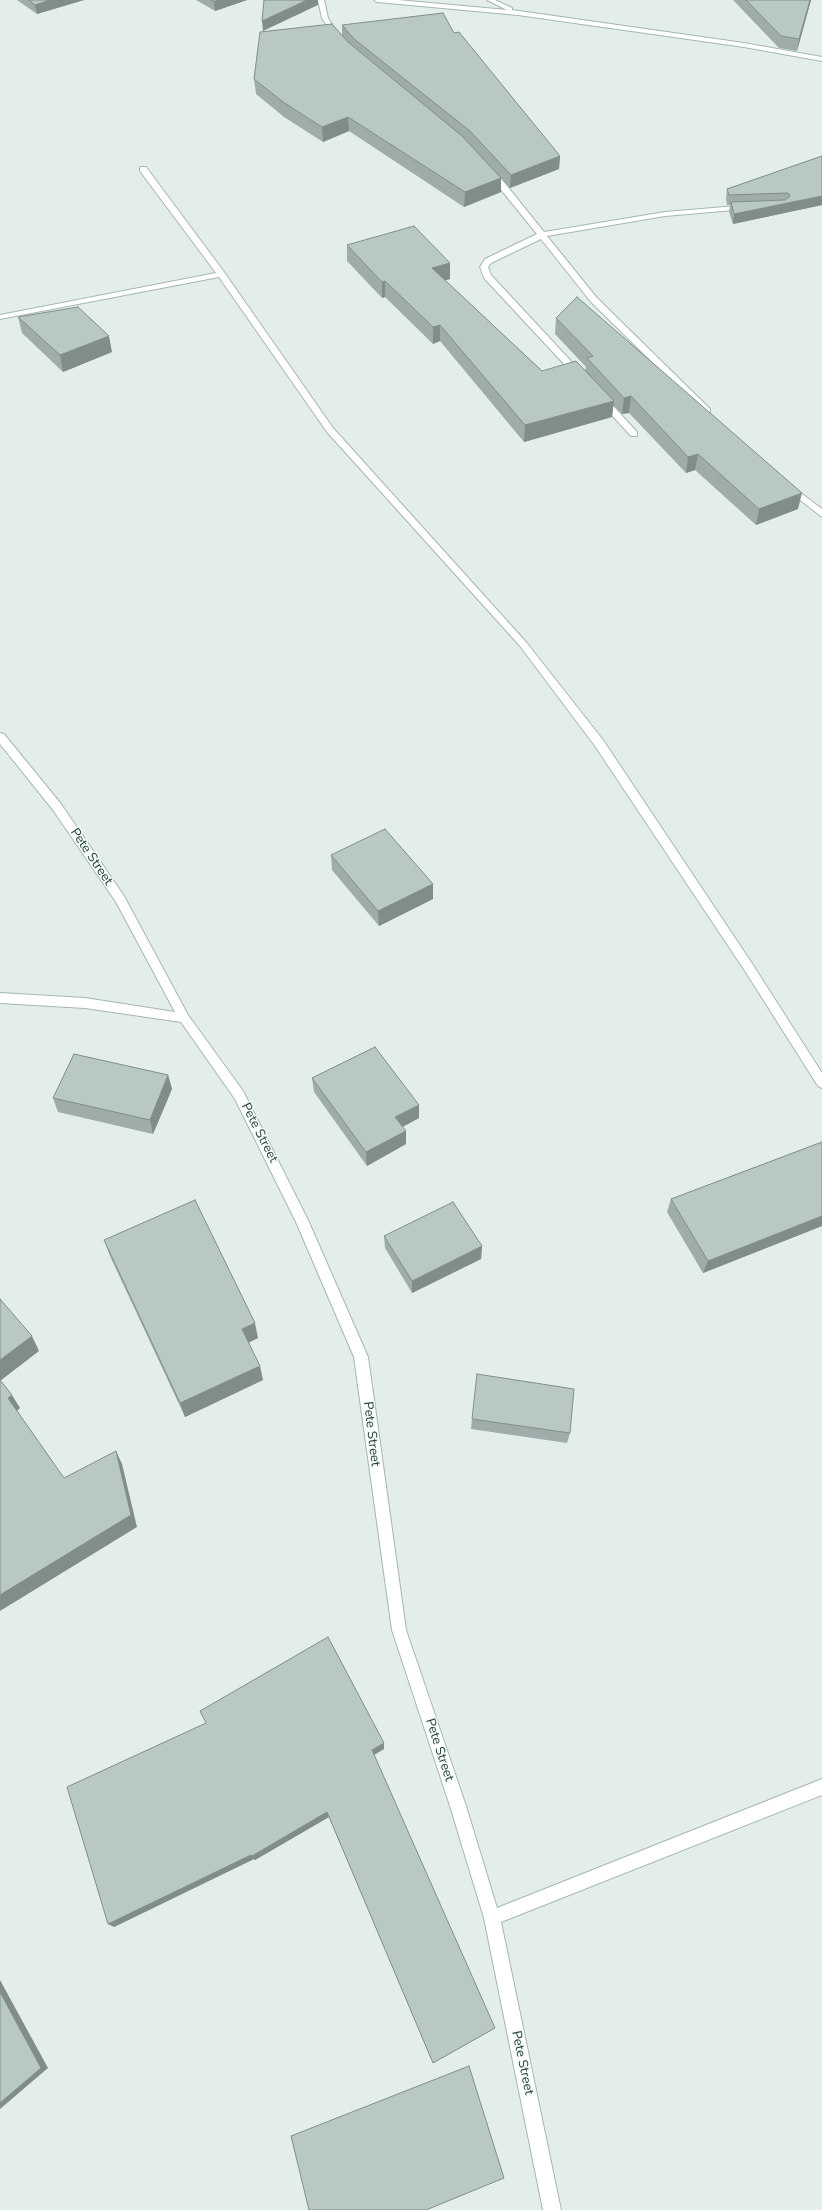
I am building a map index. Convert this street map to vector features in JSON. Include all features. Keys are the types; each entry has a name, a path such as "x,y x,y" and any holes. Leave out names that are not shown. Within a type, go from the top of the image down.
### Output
{"street":[{"path":"321,0 325,18 332,32 341,43"},
{"path":"377,0 518,13 744,45 822,59"},
{"path":"490,0 518,13"},
{"path":"485,166 594,300 712,416"},
{"path":"143,168 221,274 330,430 523,644 599,743 749,968 822,1083"},
{"path":"586,382 487,276 484,267 488,261 542,235 665,214 753,207"},
{"path":"0,316 221,274"},
{"path":"597,393 634,434"},
{"path":"784,482 822,514"},
{"name":"Pete Street","path":"0,737 57,807 120,899 184,1018 239,1095 302,1220 361,1357 399,1630 458,1806 492,1918 552,2210"},
{"path":"0,998 85,1003 184,1018"},
{"path":"492,1918 822,1787"}],"building":[{"path":"29,0 50,0 35,5"},
{"path":"264,0 307,0 262,21"},
{"path":"746,0 810,0 799,39 781,36"},
{"path":"443,13 454,33 459,32 560,156 511,175 470,131 354,39 342,25"},
{"path":"332,24 348,42 462,136 501,178 465,192 348,117 322,127 283,102 254,79 260,32"},
{"path":"822,156 822,196 734,214 731,202 785,200 790,196 788,193 729,195 727,189"},
{"path":"414,226 450,263 432,268 542,371 576,361 614,401 525,425 440,325 433,327 385,281 382,282 347,245"},
{"path":"577,297 802,493 759,509 698,454 688,457 631,396 624,398 587,358 593,356 556,318"},
{"path":"78,307 109,336 60,355 18,317"},
{"path":"385,829 433,884 378,911 331,855"},
{"path":"375,1047 419,1105 395,1117 406,1131 366,1152 312,1078"},
{"path":"74,1054 168,1075 150,1120 53,1098"},
{"path":"822,1142 822,1216 708,1261 671,1199"},
{"path":"195,1200 255,1323 242,1329 260,1366 180,1403 104,1240"},
{"path":"453,1202 482,1246 412,1281 384,1236"},
{"path":"0,1299 32,1336 0,1360"},
{"path":"477,1374 574,1389 570,1433 472,1419"},
{"path":"0,1380 12,1395 8,1398 64,1478 116,1451 131,1515 0,1595"},
{"path":"328,1637 384,1743 372,1750 495,2028 433,2063 327,1812 252,1856 251,1855 108,1924 67,1787 206,1723 200,1711"},
{"path":"0,1992 41,2068 0,2103"},
{"path":"469,2066 504,2178 426,2210 309,2210 291,2136"}]}
